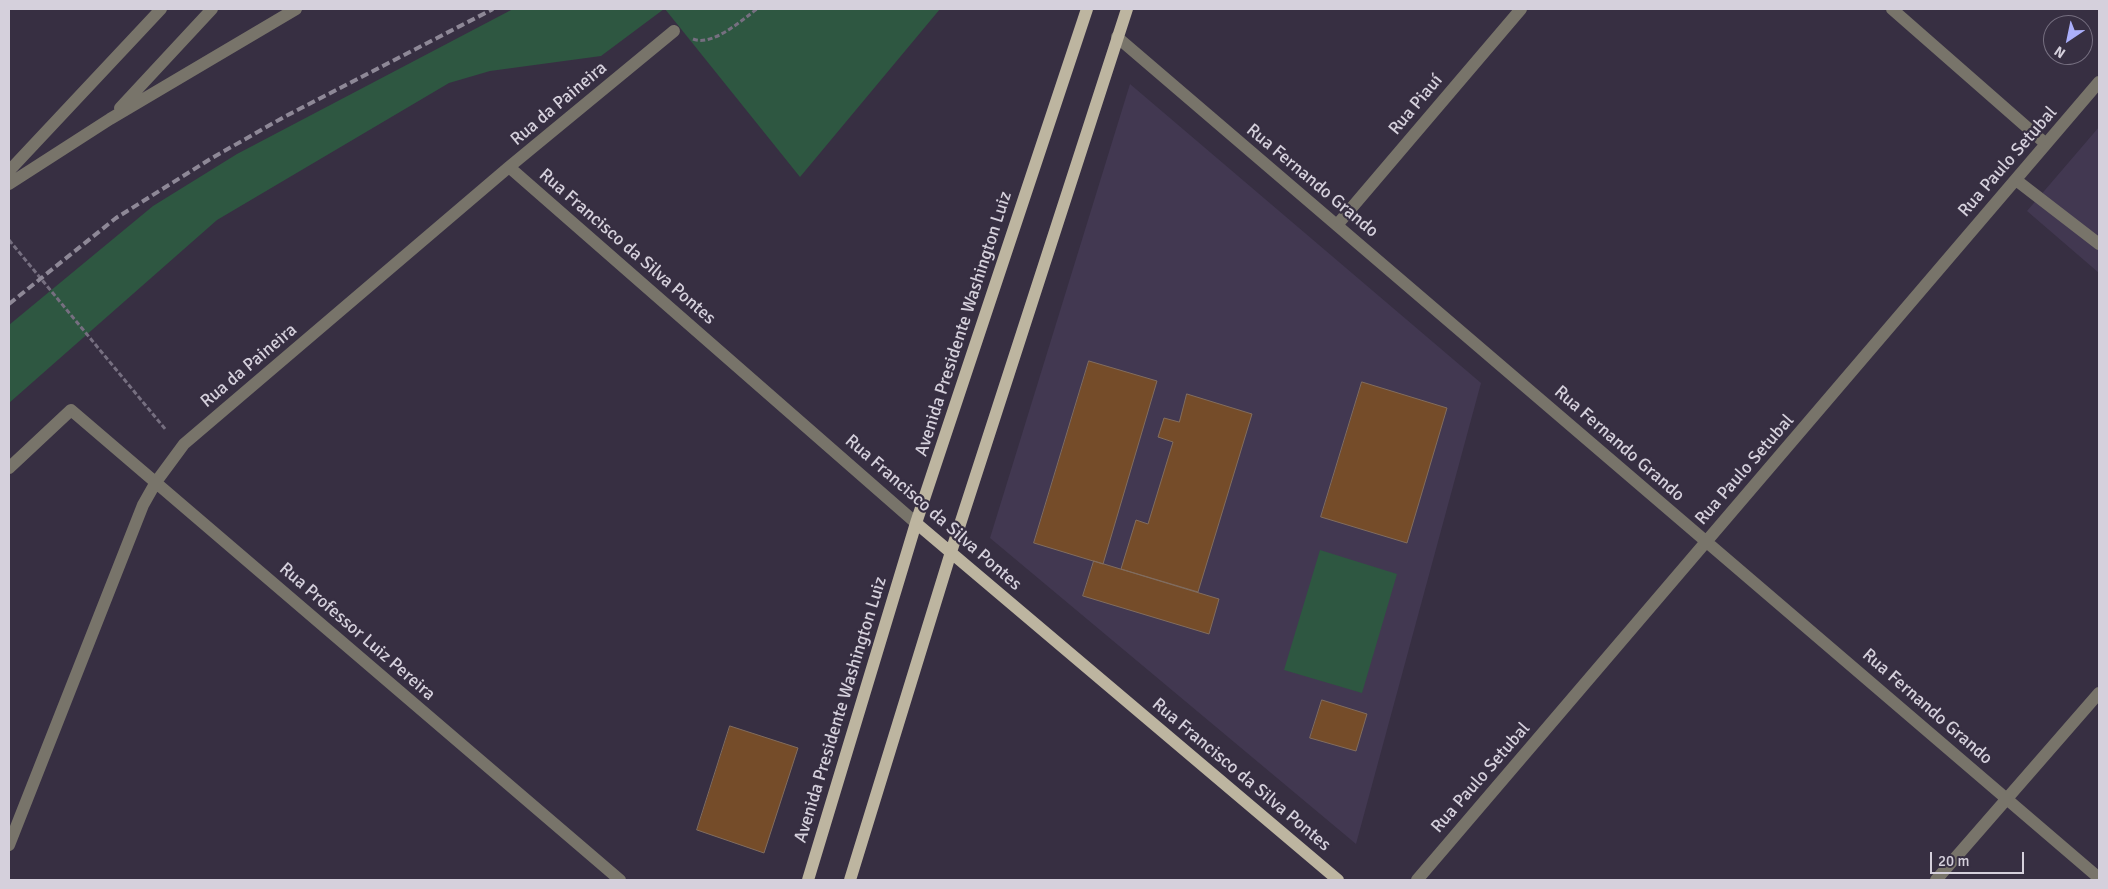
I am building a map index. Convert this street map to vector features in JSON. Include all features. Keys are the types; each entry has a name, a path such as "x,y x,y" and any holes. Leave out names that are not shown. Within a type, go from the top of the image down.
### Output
{"main road":[{"name":"Avenida Presidente Washington Luiz","path":"808,880 916,523 1087,9"},
{"path":"850,880 950,552 1127,9"},
{"name":"Rua Francisco da Silva Pontes","path":"916,523 1338,880"}],"street":[{"path":"9,171 161,9"},
{"path":"110,119 212,9"},
{"path":"9,184 110,119 296,9"},
{"name":"Rua Piauí","path":"1337,225 1521,9"},
{"path":"1892,9 2046,144"},
{"name":"Rua da Paineira","path":"9,845 143,505 156,482 184,444 509,168 674,31"},
{"name":"Rua Fernando Grando","path":"1117,37 2099,878"},
{"name":"Rua Paulo Setubal","path":"1416,880 2099,82"},
{"name":"Rua Francisco da Silva Pontes","path":"509,168 916,523"},
{"path":"2016,180 2099,244"},
{"name":"Rua Professor Luiz Pereira","path":"9,468 71,410 620,880"},
{"path":"1936,880 2099,693"}],"path":[{"path":"674,31 697,41 718,37 757,9"},
{"path":"9,240 162,426 184,444"}],"shaded area":[{"path":"1130,84 1481,383 1356,844 990,538"},
{"path":"2099,127 2099,273 2027,211"}],"green space":[{"path":"513,9 664,9 601,56 490,71 449,83 217,220 9,403 9,325 153,206 237,154"},
{"path":"665,9 940,9 800,177"},
{"path":"1320,550 1397,574 1362,693 1284,670"}],"building":[{"path":"1089,361 1157,381 1103,564 1034,543"},
{"path":"1362,382 1447,408 1407,543 1321,517"},
{"path":"1187,394 1252,414 1198,592 1121,569 1136,520 1148,524 1173,442 1158,437 1164,418 1179,422"},
{"path":"1094,561 1219,599 1209,634 1083,596"},
{"path":"1322,700 1367,714 1356,751 1310,738"},
{"path":"730,726 798,748 764,853 697,830"}],"railway":[{"path":"9,304 116,218 212,158 284,117 493,9"}]}
